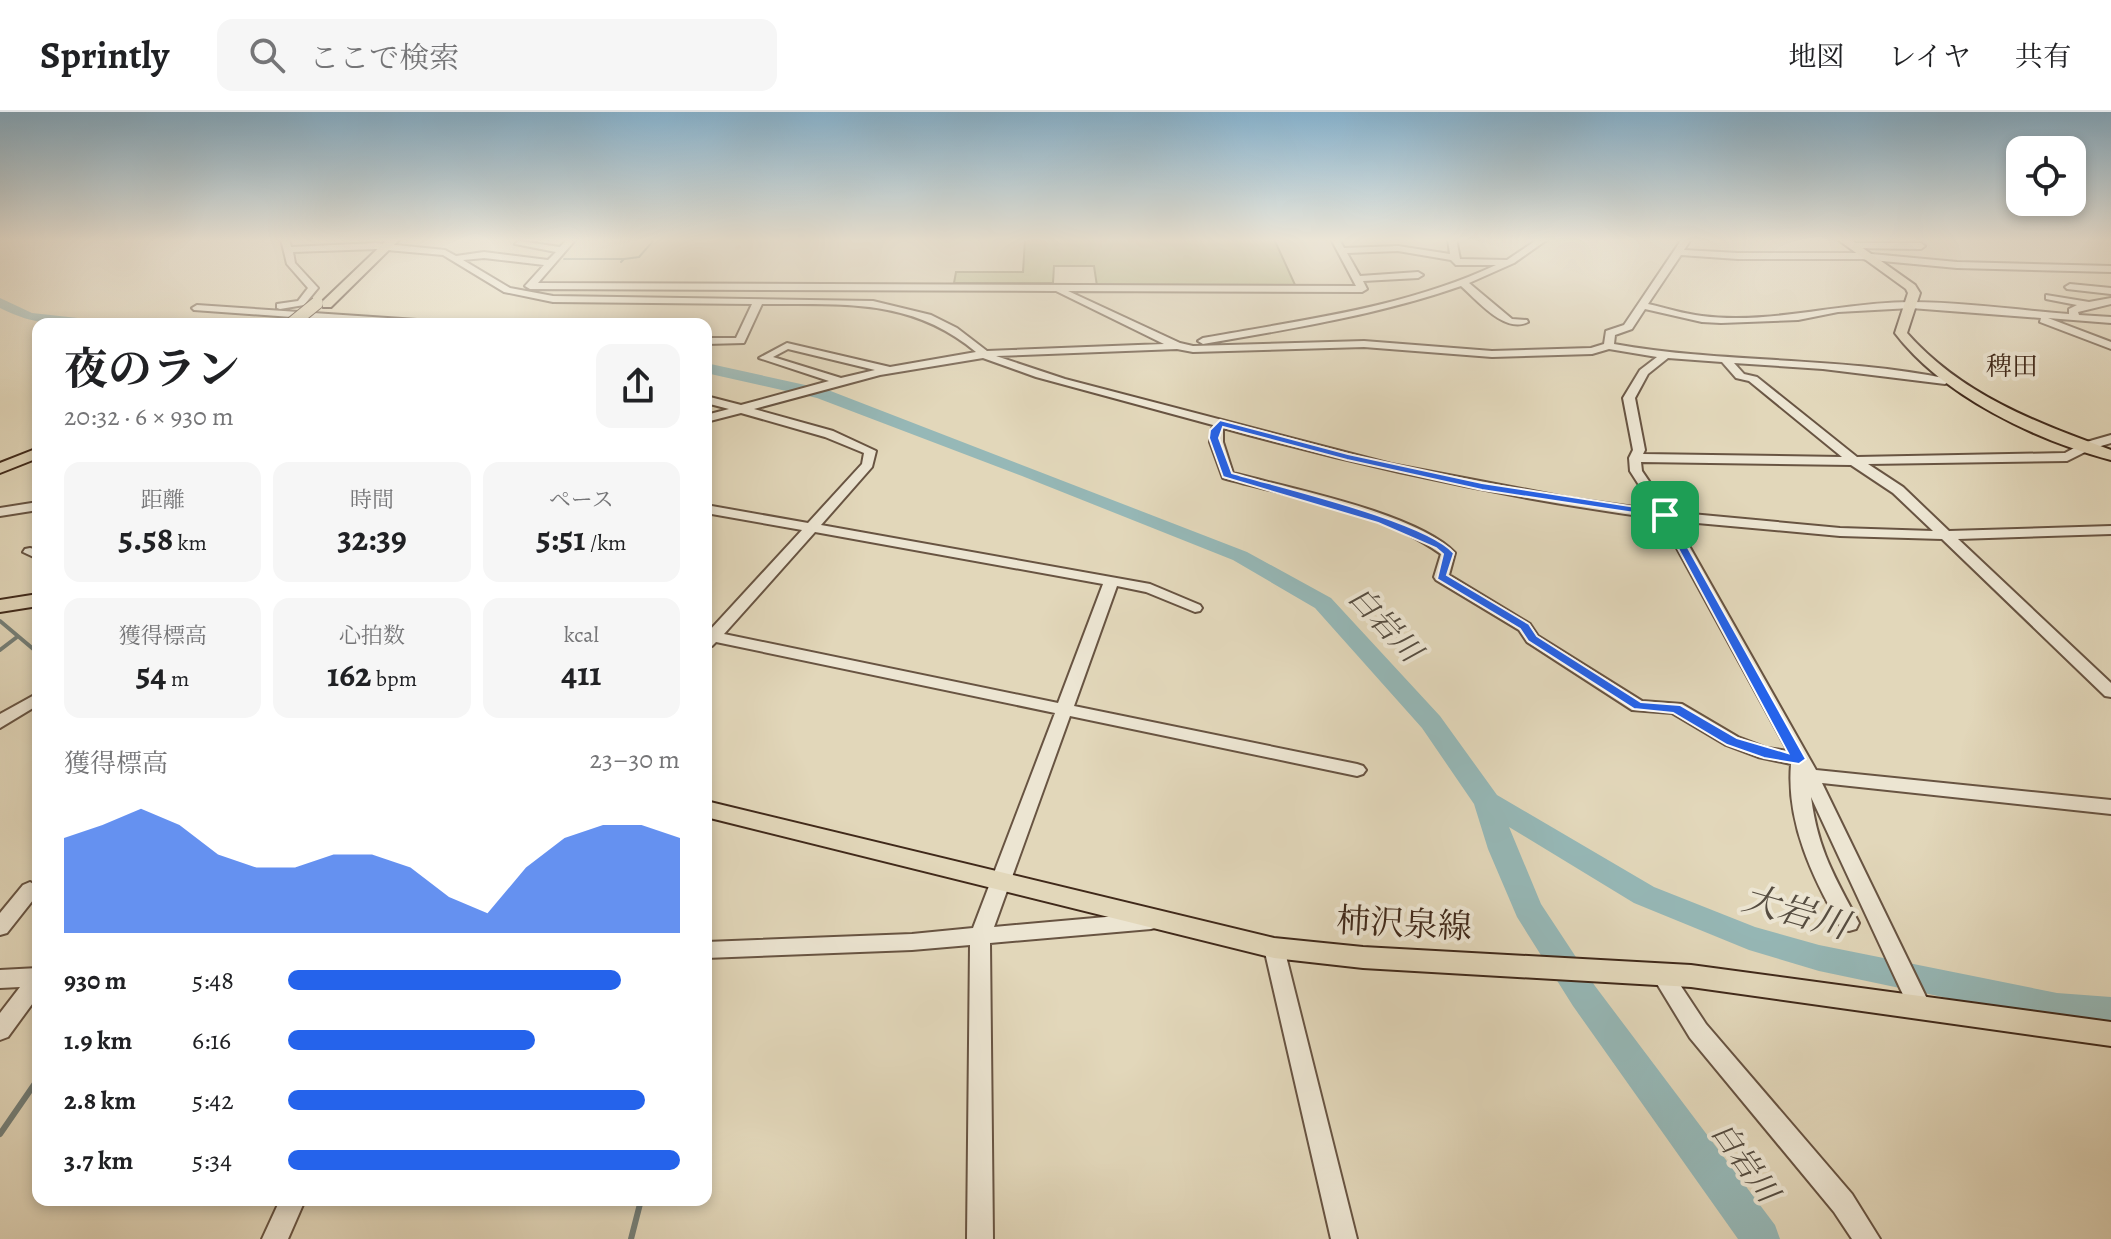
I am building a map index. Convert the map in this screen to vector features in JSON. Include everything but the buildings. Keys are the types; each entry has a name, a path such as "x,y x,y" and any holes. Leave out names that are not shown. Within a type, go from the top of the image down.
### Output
{"main road":[{"path":"308,313 332,292"},
{"path":"1913,292 1901,333 1945,381 2032,425 2111,455"},
{"path":"0,468 32,455"},
{"path":"0,475 32,462"},
{"path":"0,606 32,601"},
{"name":"柿沢泉線","path":"712,810 1274,948 1365,959 1631,971 1915,998 2111,1034"}],"street":[{"path":"308,313 312,292"},
{"path":"512,292 526,296 583,300 858,302 904,308 929,315 994,360 1220,423 1347,457 1466,483 1665,515 1813,528 1944,534 2111,530"},
{"path":"1062,292 1177,346 1193,349 1364,344 1492,354 1592,351 1609,346 1652,354 1823,366 1945,381"},
{"path":"712,417 889,370 987,354 1177,346 1390,303 1432,292"},
{"path":"1473,292 1510,322 1523,322"},
{"path":"1609,346 1610,333 1628,327 1652,292"},
{"path":"2049,297 2102,306 2111,294"},
{"path":"712,341 740,341 758,301"},
{"path":"2076,318 2072,311 2085,304"},
{"path":"1642,306 1721,320 1798,317 1838,309 1911,305 2111,320"},
{"path":"197,308 270,308 366,318 308,313 197,308"},
{"path":"2031,315 2111,346"},
{"path":"843,382 764,358 787,346 889,370"},
{"path":"1620,355 1663,358 1644,372 1629,398 1639,450 1635,458 1636,471 1665,515 1810,776 1915,998"},
{"path":"1725,359 1740,376 1753,379 1854,461 1898,490 2111,692"},
{"path":"712,400 829,434 870,451 868,464 812,529 712,634"},
{"path":"1220,423 1214,430 1214,438 1227,467 1227,475 1382,521 1440,545 1448,553 1441,577 1525,627 1532,639 1638,706 1676,708 1732,741 1764,753 1799,759"},
{"path":"1635,458 1854,461 2067,457 2087,446 2111,439"},
{"path":"0,512 32,507"},
{"path":"712,510 1150,588 1195,608"},
{"path":"980,1239 980,936 1111,583"},
{"path":"712,639 1357,770"},
{"path":"0,722 32,702"},
{"path":"1799,759 1806,836 1821,877 1849,923"},
{"path":"1810,776 2111,807"},
{"path":"0,927 30,890"},
{"path":"712,950 912,942 1157,921"},
{"path":"1274,948 1344,1239"},
{"path":"1662,974 1698,1031 1843,1203 1867,1239"},
{"path":"0,979 32,978"},
{"path":"0,1030 32,986"},
{"path":"275,1239 290,1206"}],"waterway":[{"name":"白岩川","path":"0,302 29,317 39,318"},
{"name":"白岩川","path":"712,369 822,394 1240,556 1323,603 1431,722 1487,802"},
{"path":"0,621 32,648"},
{"path":"0,650 17,637"},
{"name":"大岩川","path":"1487,802 1644,895 1749,938 1819,958 2057,1007 2111,1011"},
{"name":"白岩川","path":"1487,802 1502,849 1528,909 1584,996 1761,1239"},
{"path":"0,1134 32,1088"},
{"path":"631,1239 639,1206"}],"district":[{"name":"稗田","path":"2012,366"}],"route":[{"path":"1220,423 1347,457 1482,487 1665,515 1799,759 1764,753 1732,741 1676,708 1638,706 1532,639 1525,627 1441,577 1448,553 1440,545 1361,514 1227,475 1214,430 1220,423"}]}
